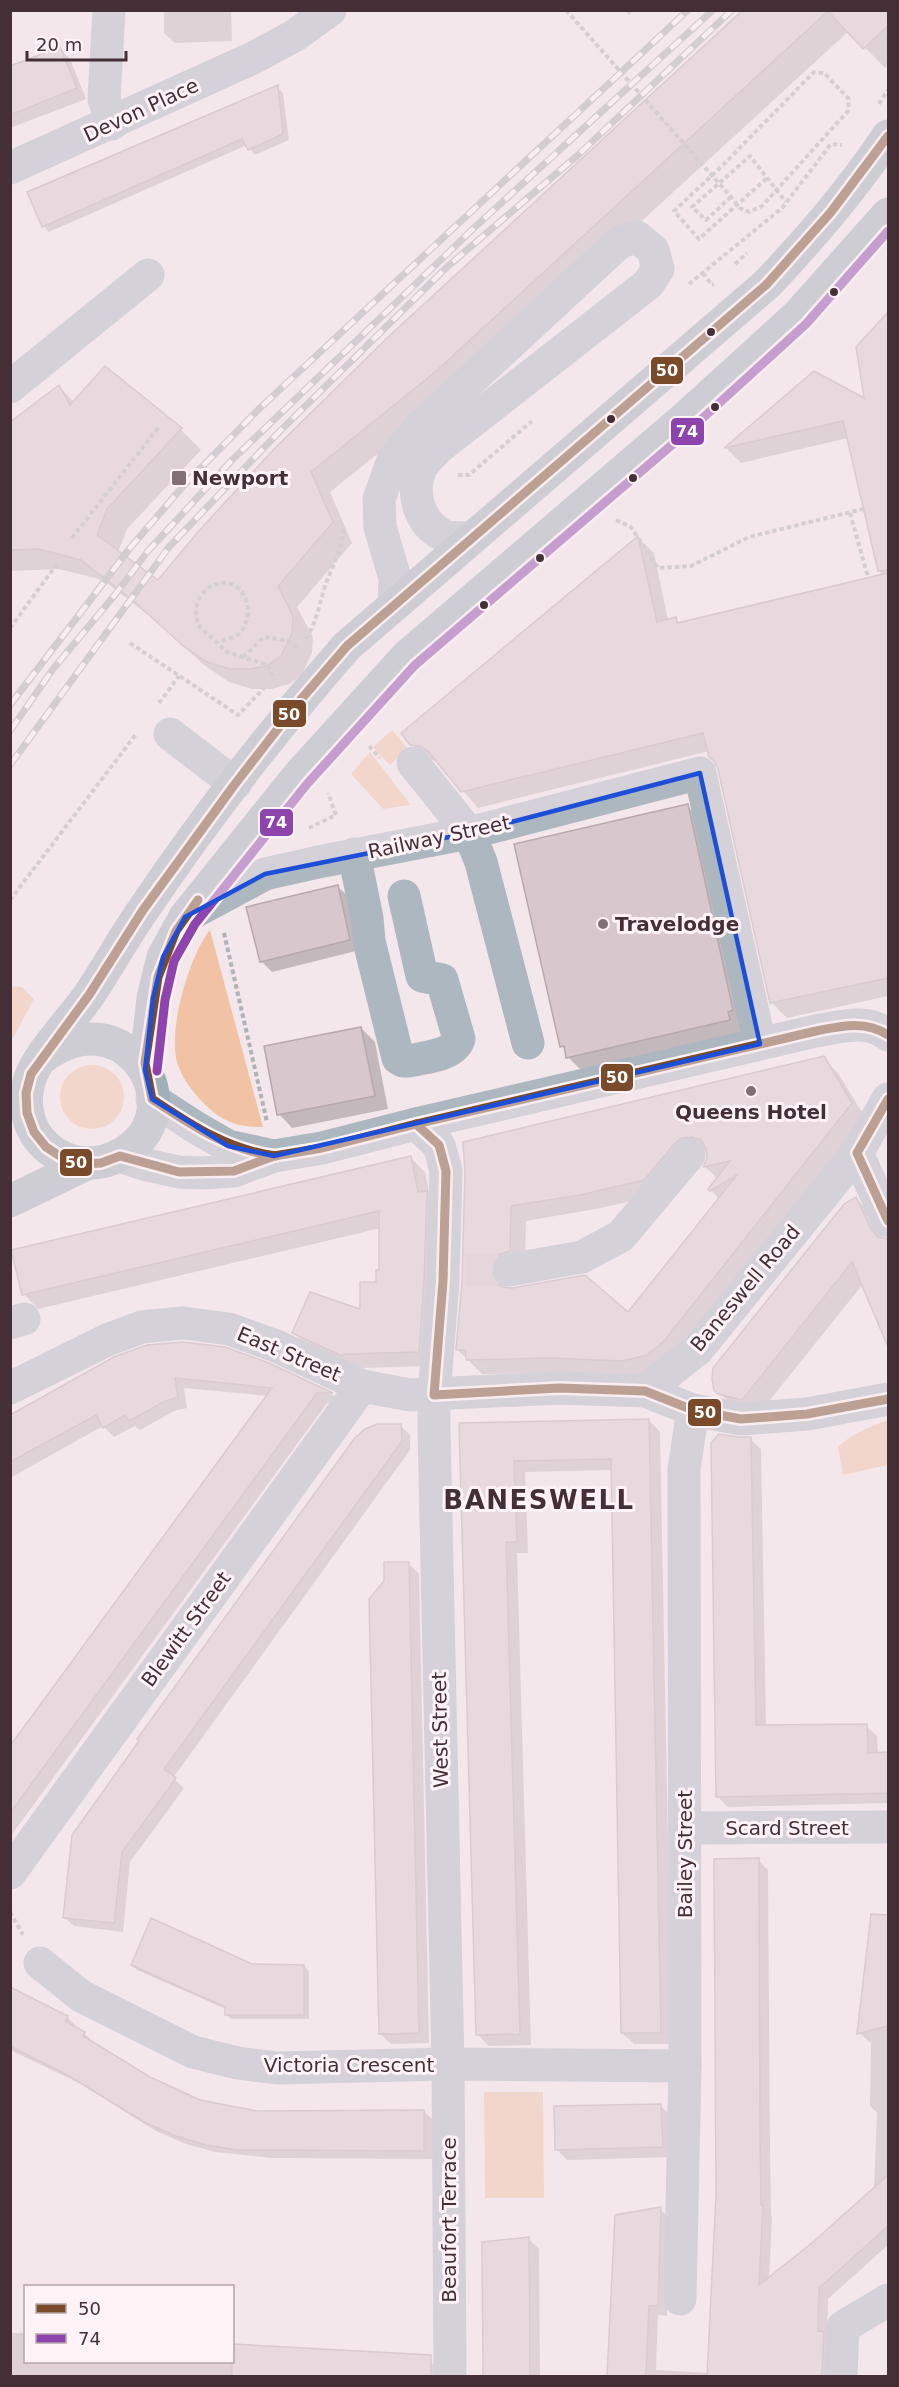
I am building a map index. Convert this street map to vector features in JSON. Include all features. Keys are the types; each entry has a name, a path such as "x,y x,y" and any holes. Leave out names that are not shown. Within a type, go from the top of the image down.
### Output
{"main road":[{"path":"10,1122 26,1093 31,1074 89,995 143,910 235,784 297,704 347,646 767,284 818,231 861,176 888,136"},
{"path":"10,1201 105,1160 136,1144 147,1127 153,998 163,957 185,917 298,776 407,656 694,410 798,315 884,221"},
{"path":"42,1058 58,1046 77,1039 97,1038 116,1043 133,1054 148,1084"},
{"path":"26,1093 30,1122 34,1132 46,1147 63,1158 81,1164 105,1160"}],"street":[{"path":"109,10 104,99 112,124"},
{"name":"Devon Place","path":"10,168 112,124 253,58 294,36 330,10"},
{"path":"394,605 395,578 380,527 379,499 393,460 419,428 620,242 637,237 653,250 658,269 648,284 438,448 420,469 416,490 418,509 426,520 443,536 471,538"},
{"path":"10,387 148,275"},
{"path":"156,723 235,784"},
{"path":"413,763 469,832 481,862 528,1043"},
{"name":"Railway Street","path":"185,917 265,874 469,832 700,773 760,1044"},
{"path":"354,855 367,918 369,941 398,1058 409,1061 451,1050 457,1046 459,1039 442,980 422,976 404,896"},
{"path":"148,1084 195,1127 228,1146 272,1144 322,1148 416,1124 850,1025 877,1027 888,1034"},
{"name":"Baneswell Road","path":"645,1391 698,1349 857,1153 888,1099"},
{"name":"West Street","path":"416,1124 439,1145 446,1171 454,1270 434,1395 448,2064"},
{"path":"105,1160 204,1173 234,1171 272,1144"},
{"path":"857,1153 888,1221"},
{"path":"509,1270 582,1257 621,1236 689,1155"},
{"name":"East Street","path":"10,1388 107,1340 141,1327 183,1323 229,1329 276,1346 362,1386 410,1395 434,1395"},
{"name":"Blewitt Street","path":"10,1873 362,1386"},
{"path":"434,1395 559,1388 645,1391 693,1410 741,1419 807,1414 888,1399"},
{"name":"Bailey Street","path":"681,2299 685,2066 684,1469 693,1410"},
{"name":"Scard Street","path":"685,1828 884,1827"},
{"name":"Victoria Crescent","path":"40,1964 81,1996 194,2052 237,2063 277,2068 448,2064 685,2066"},
{"name":"Beaufort Terrace","path":"448,2064 450,2376"},
{"path":"841,2376 843,2327 888,2300"}],"path":[{"path":"566,10 731,197 736,203 740,208 748,212 762,206 848,111 849,99 824,73 814,72 721,167 674,210 699,239 716,224 733,208 741,200 749,192 767,178"},
{"path":"721,277 712,285 703,273 786,202 831,144 850,145"},
{"path":"731,197 706,220 692,207 750,156 786,202"},
{"path":"729,270 754,246"},
{"path":"72,538 158,428"},
{"path":"612,518 631,527 658,568 691,566 749,537 863,509"},
{"path":"850,513 868,577"},
{"path":"292,656 316,622 326,586 341,550 345,524"},
{"path":"10,628 57,564"},
{"path":"222,641 238,635 246,624 249,608 244,595 236,587 222,583 210,586 201,597 196,609 198,625 227,652 268,664 277,685"},
{"path":"243,657 264,637 289,642 299,649"},
{"path":"130,643 238,715 280,671"},
{"path":"10,900 156,723 179,675"},
{"path":"216,900 272,1144"}],"highlighted area":[{"path":"700,773 760,1044 274,1156 228,1146 152,1099 145,1070 153,998 163,957 185,917 265,874 469,833"}],"shaded area":[{"path":"392,730 408,749 390,765 373,747"},
{"path":"370,752 411,805 383,809 351,774"},
{"path":"210,930 263,1127 239,1125 211,1110 190,1087 177,1062 175,1031 182,993 195,957"},
{"path":"11,986 22,987 34,999 11,1042"},
{"path":"92,1065 110,1071 118,1079 124,1097 118,1115 110,1123 92,1129 74,1123 66,1115 60,1097 66,1079 74,1071"},
{"path":"888,1420 888,1465 843,1475 838,1447 855,1434"},
{"path":"484,2092 543,2092 544,2198 485,2198"}],"building":[{"path":"743,10 888,10 888,26 863,49 828,11 435,372 311,472 333,522 278,586 293,616 292,633 281,656 268,665 251,669 230,669 207,662 182,645 135,602 81,560 38,549 10,550 10,422 59,385 70,405 105,366 182,428 107,509 97,535 158,580 197,533 273,450 387,338"},
{"path":"60,47 77,88 10,115 10,66"},
{"path":"278,85 283,134 248,150 242,139 42,227 27,192"},
{"path":"888,312 888,570 878,571 843,421 724,448 814,371 864,398 856,347"},
{"path":"638,536 657,622 676,617 677,623 888,573 888,978 770,1003 718,769 709,757 703,733 461,792 428,751 420,746 410,745 401,733"},
{"path":"688,804 733,1010 728,1012 730,1020 566,1058 564,1046 560,1047 514,844"},
{"path":"338,885 350,940 260,962 246,907"},
{"path":"361,1027 375,1096 277,1115 264,1046"},
{"path":"824,1056 852,1103 664,1341 647,1355 622,1361 550,1358 466,1360 466,1350 456,1350 462,1282 465,1172 463,1142","holes":["692,1137 701,1140 706,1148 707,1158 703,1167 730,1161 708,1189 710,1191 737,1175 628,1312 585,1275 512,1288 502,1287 494,1282 491,1273 492,1263 497,1255 510,1251 511,1206 580,1195 644,1180 675,1143 682,1138"]},
{"path":"411,1156 418,1192 427,1191 419,1352 344,1354 342,1356 292,1333 310,1292 360,1309 360,1282 376,1282 376,1270 379,1270 379,1211 22,1295 11,1250"},
{"path":"856,1197 871,1229 878,1237 888,1239 888,1347 852,1262 742,1400 718,1394 714,1390 713,1368 844,1204"},
{"path":"183,1342 225,1347 269,1363 333,1393 317,1393 10,1813 10,1746 272,1388 175,1378 178,1397 163,1402 129,1421 125,1415 103,1428 96,1415 10,1462 10,1415 114,1357 147,1345"},
{"path":"649,1419 661,2033 621,2033 611,1459 514,1461 517,1542 506,1542 520,2034 476,2035 459,1423"},
{"path":"377,1424 401,1424 402,1441 164,1769 176,1778 122,1852 114,1923 63,1918 72,1835 139,1741 137,1739 354,1439 365,1429"},
{"path":"719,1434 751,1437 756,1725 867,1724 868,1753 888,1752 888,1793 716,1797 711,1443"},
{"path":"384,1562 409,1562 419,2033 379,2034 369,1599 384,1581"},
{"path":"759,1858 760,2134 761,2205 763,2205 759,2285 813,2242 888,2175 888,2226 819,2288 818,2331 824,2332 822,2376 707,2376 716,2195 714,1859"},
{"path":"871,1914 888,1915 888,2026 857,2034"},
{"path":"151,1918 252,1964 304,1965 304,2015 225,2015 225,2007 131,1965"},
{"path":"10,1987 68,2016 65,2021 85,2032 83,2036 150,2077 200,2100 257,2111 424,2110 424,2151 238,2150 206,2145 176,2136 146,2123 69,2076 10,2046"},
{"path":"661,2104 663,2147 555,2150 554,2106"},
{"path":"661,2207 658,2306 649,2306 646,2376 607,2376 615,2215"},
{"path":"529,2237 530,2376 483,2376 482,2242"},
{"path":"234,2344 431,2355 431,2376 232,2376"}],"tunnel":[{"path":"465,1270 509,1270"}],"railway":[{"path":"10,705 130,548 185,484 260,408 688,10"},
{"path":"10,731 53,669 148,551 233,459 475,227 713,10"},
{"path":"10,765 169,547 279,432 447,267 578,155 732,10"}],"transit line":[{"name":"50","path":"888,136 831,212 767,284 347,646 297,704 235,784 143,910 89,995 31,1074 26,1093 27,1113 34,1132 46,1147 63,1158 81,1164 101,1163 120,1156 179,1172 234,1171 274,1156 322,1148 816,1031 844,1026 862,1026 871,1027 888,1035"},
{"name":"74","path":"157,1071 165,1000 174,961 195,924 307,784 415,665 694,426 806,324 888,231"},
{"name":"50","path":"198,900 176,931 158,977 145,1063 152,1099 196,1127 226,1142 258,1153 276,1156"},
{"name":"50","path":"888,1099 857,1153 888,1221"},
{"name":"50","path":"416,1124 439,1145 446,1171 443,1281 434,1395 559,1388 645,1391 693,1410 741,1419 807,1414 888,1399"}],"place":[{"name":"Newport","path":"179,478"},
{"name":"Travelodge","path":"603,924"},
{"name":"Queens Hotel","path":"751,1091"}],"district":[{"name":"BANESWELL","path":"539,1500"}]}
